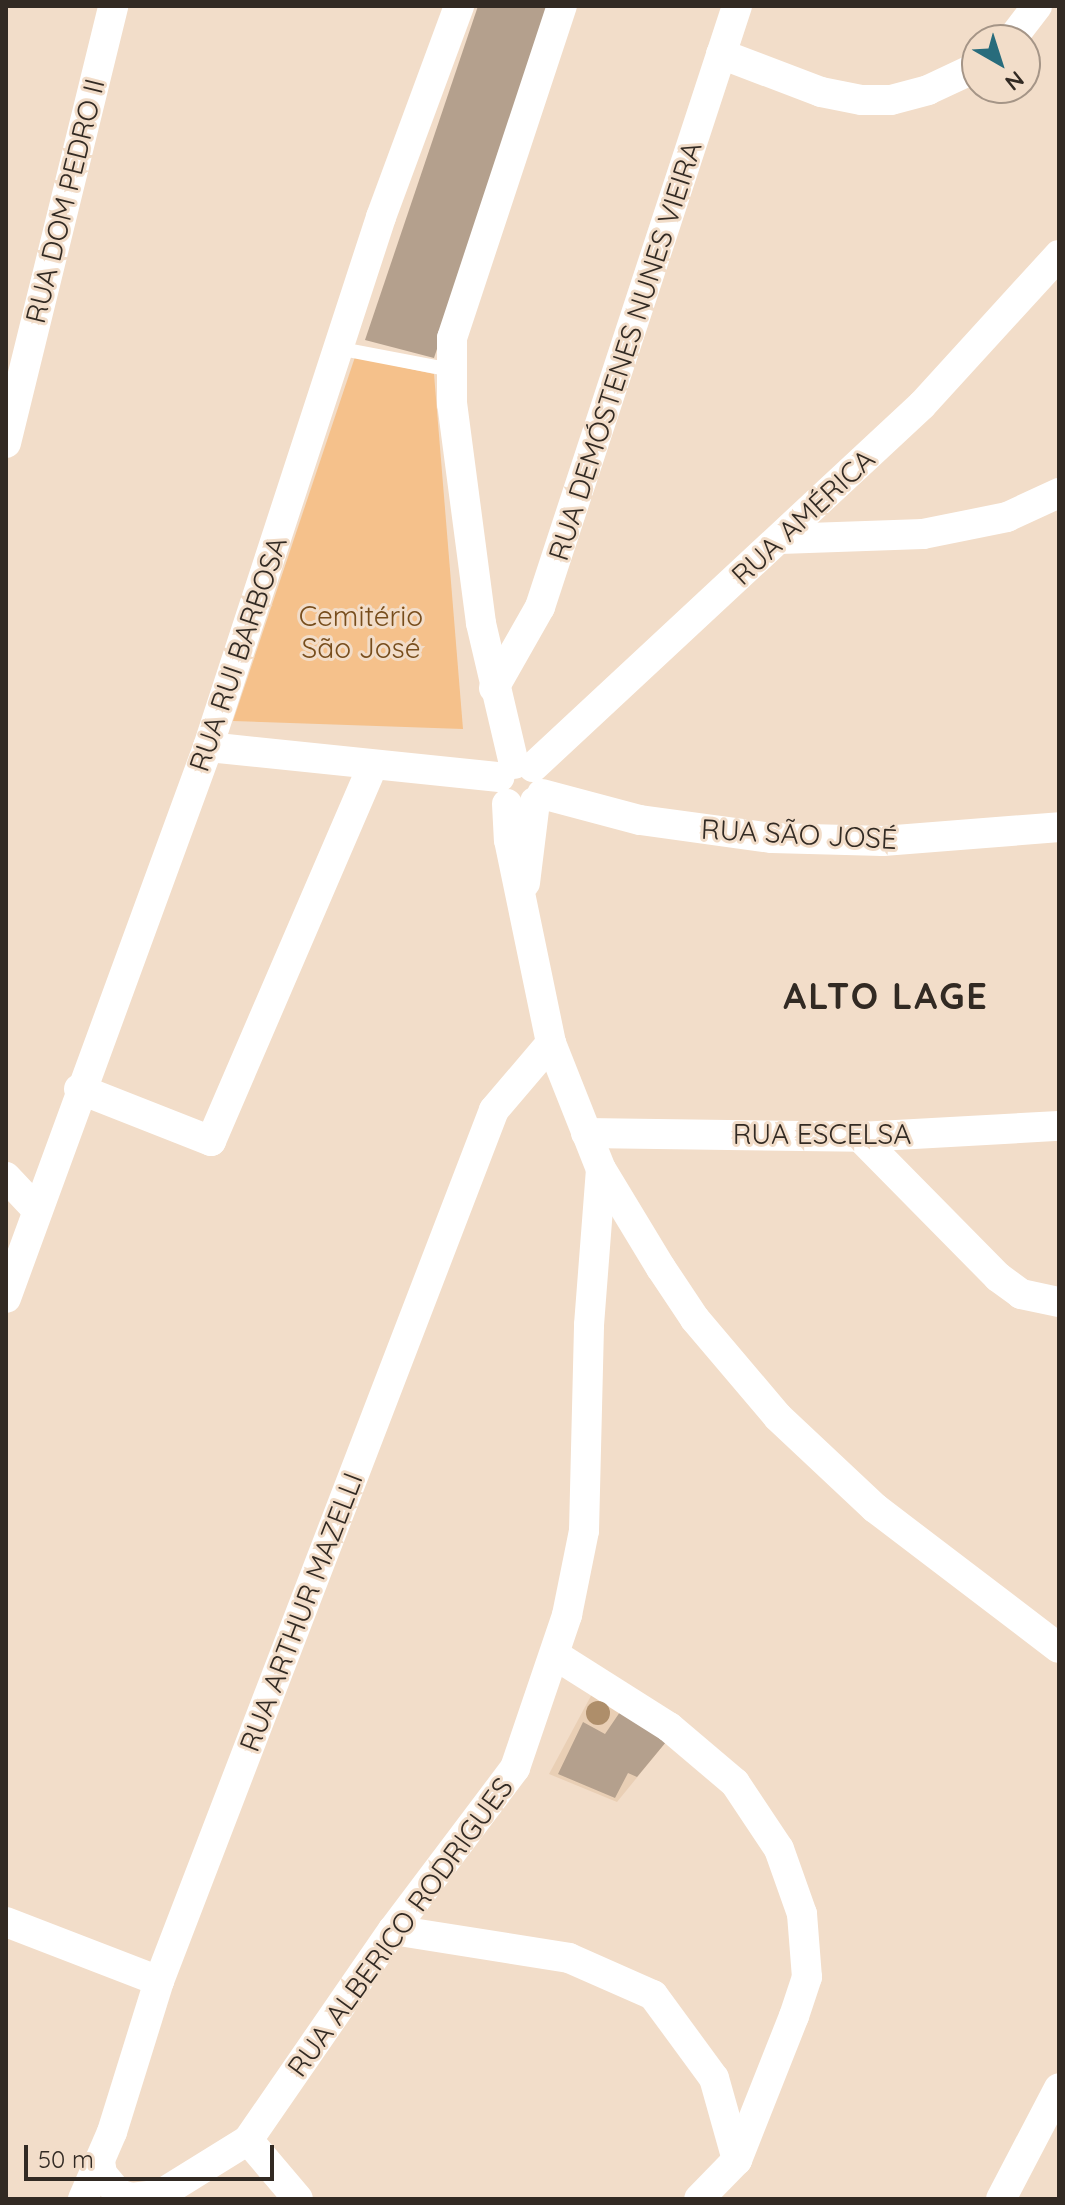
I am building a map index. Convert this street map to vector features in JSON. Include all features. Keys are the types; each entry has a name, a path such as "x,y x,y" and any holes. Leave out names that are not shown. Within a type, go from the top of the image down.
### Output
{"street":[{"name":"RUA DOM PEDRO II","path":"6,443 113,6"},
{"name":"RUA RUI BARBOSA","path":"6,1298 79,1089 208,747 342,349 381,217 459,6"},
{"path":"562,6 452,338 451,370 494,688 522,785 524,892 551,1043 601,1169 695,1319 778,1417 875,1508 1054,1635"},
{"name":"RUA DEMÓSTENES NUNES VIEIRA","path":"494,688 540,607 737,6"},
{"path":"1023,24 1037,6"},
{"path":"721,54 821,92 861,100 891,100 928,90 961,75"},
{"name":"RUA AMÉRICA","path":"522,785 931,396 1059,255"},
{"path":"780,539 923,534 1007,517 1059,493"},
{"name":"RUA SÃO JOSÉ","path":"208,747 522,785 640,820 772,838 883,841 1059,827"},
{"path":"79,1089 211,1141 372,768"},
{"name":"RUA ARTHUR MAZELLI","path":"83,2199 100,2161 159,1981 494,1110 551,1043"},
{"name":"RUA ESCELSA","path":"586,1133 860,1137 1059,1126"},
{"path":"860,1137 998,1277 1021,1294 1059,1302"},
{"name":"RUA ALBERICO RODRIGUES","path":"155,2197 248,2140 393,1930 515,1768 555,1655 584,1531 589,1325 601,1169"},
{"path":"6,1177 36,1209"},
{"path":"555,1655 669,1727 735,1783 779,1849 793,1880 802,1914 807,1977 737,2160 699,2199"},
{"path":"6,1922 159,1981"},
{"path":"393,1930 569,1958 653,1995 714,2078 737,2160"},
{"path":"1001,2199 1059,2088"},
{"path":"248,2140 298,2199"},
{"path":"100,2161 102,2174 119,2194 131,2198 155,2197"}],"lane":[{"path":"342,349 451,370"}],"shaded area":[{"path":"592,1694 666,1742 617,1802 549,1774"}],"green space":[{"name":"Cemitério São José","path":"355,357 434,374 463,729 233,721"}],"building":[{"path":"478,6 551,6 434,358 365,340"},
{"path":"620,1712 666,1742 637,1777 628,1773 615,1798 558,1774 583,1722 605,1734"}],"district":[{"name":"ALTO LAGE","path":"886,996"}]}
